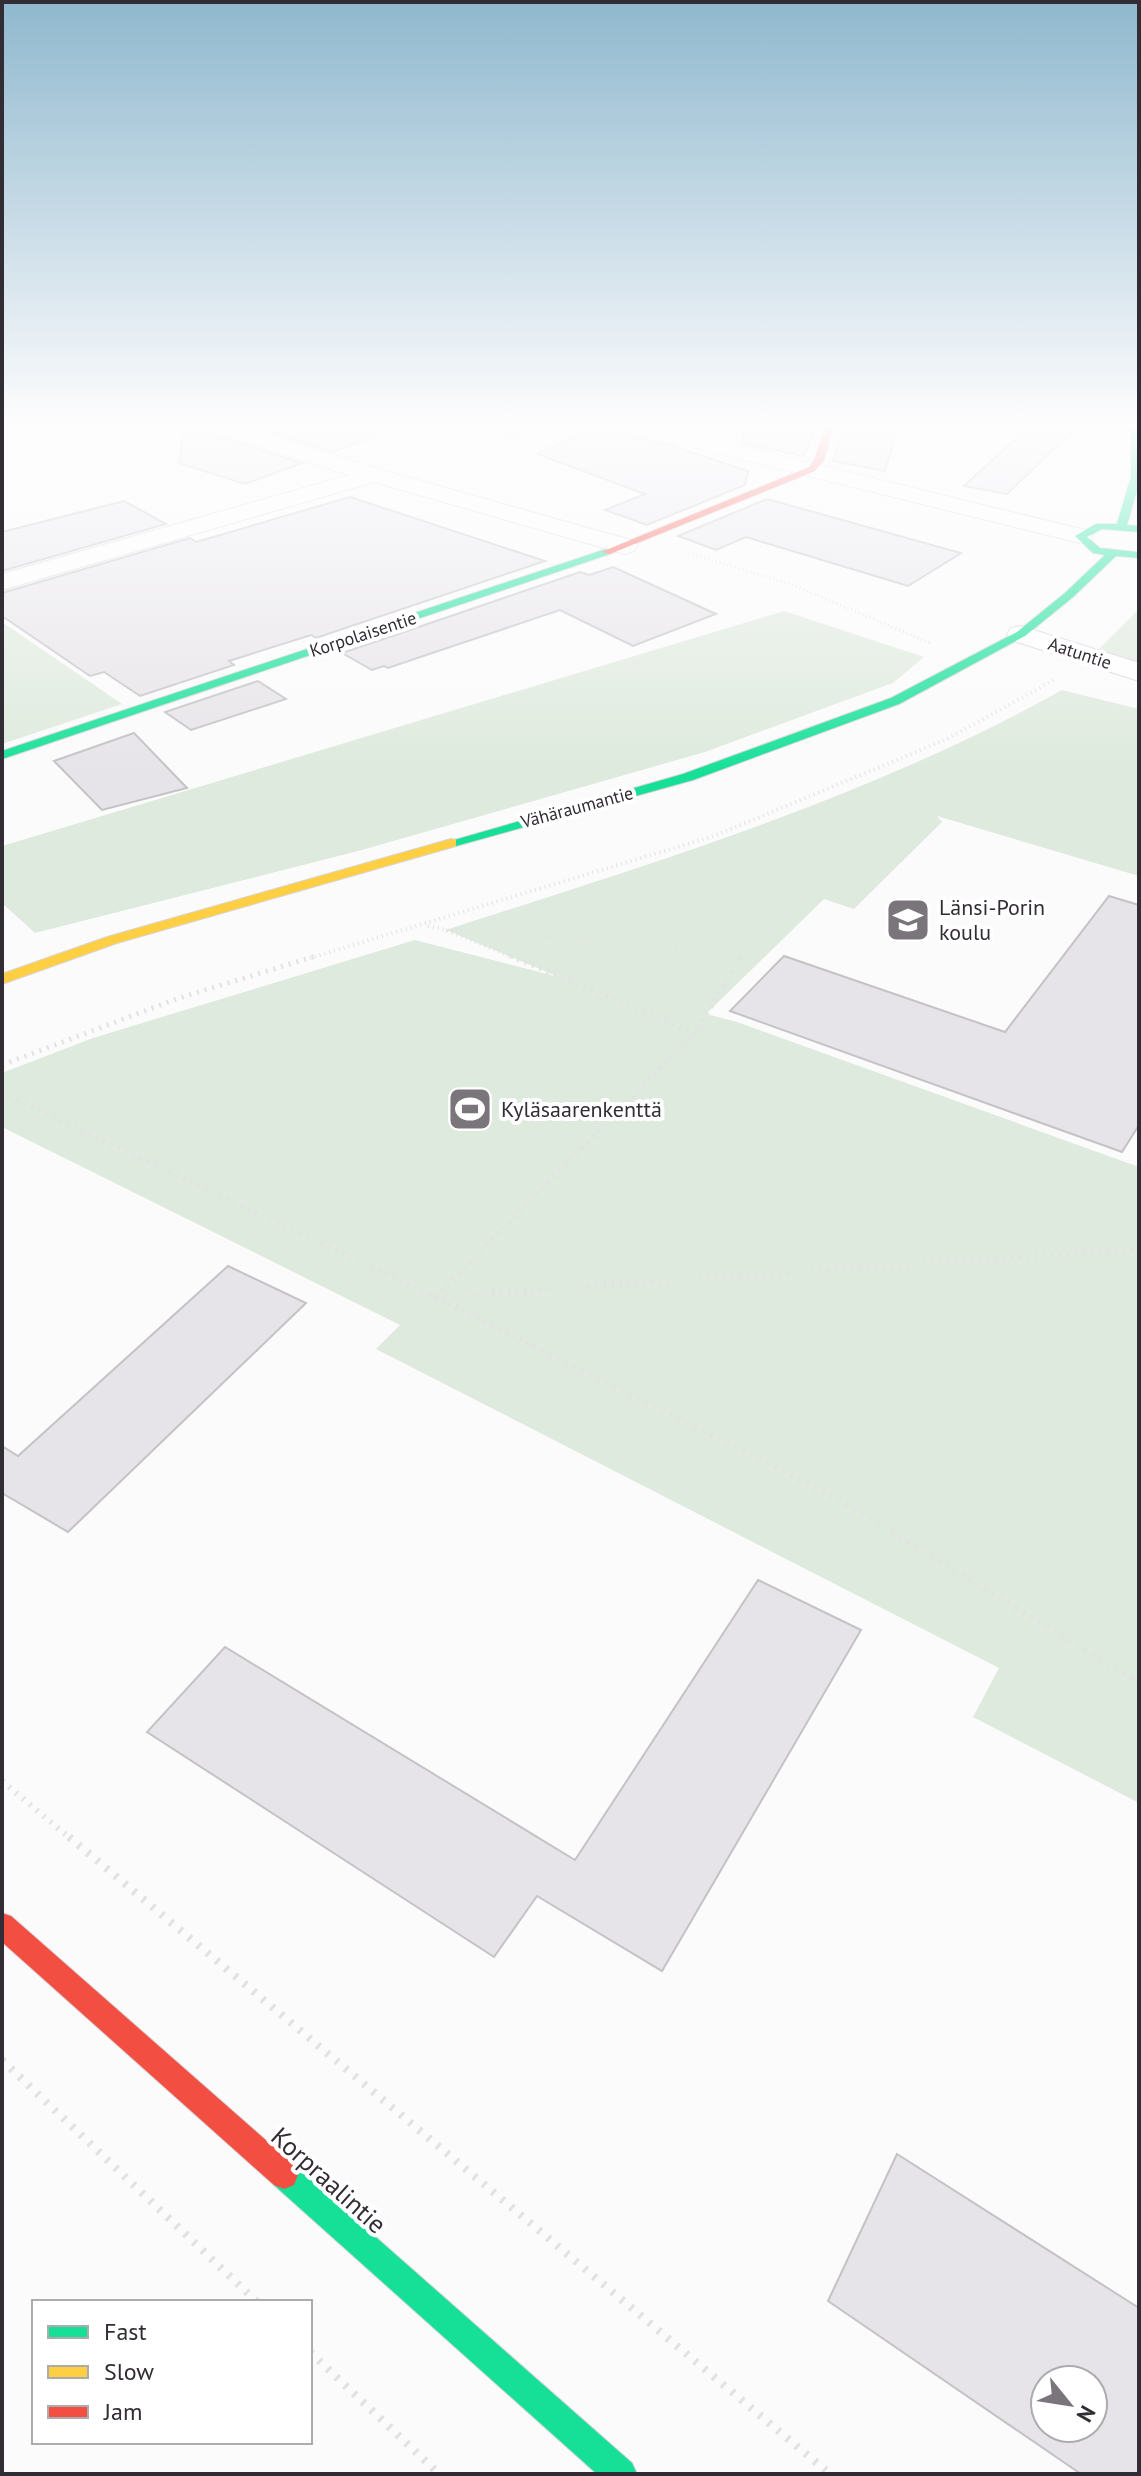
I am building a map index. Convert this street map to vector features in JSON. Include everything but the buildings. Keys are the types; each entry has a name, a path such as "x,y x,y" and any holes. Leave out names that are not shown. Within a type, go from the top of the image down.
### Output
{"main road":[{"name":"Korpolaisentie","path":"2,755 636,542"},
{"path":"1083,542 1086,546 1112,554 1139,555"},
{"name":"Vähäraumantie","path":"2,979 112,940 233,904 688,777 895,701 1021,634 1069,595 1112,554"},
{"name":"Korpraalintie","path":"2,1925 621,2474"}],"street":[{"path":"2,582 143,542"},
{"path":"609,542 625,546"},
{"name":"Aatuntie","path":"1021,634 1139,672"}],"path":[{"path":"689,553 793,585 910,637 937,645"},
{"path":"2,1065 179,998 714,836 947,739 1001,711 1091,657 1139,614"},
{"path":"427,925 446,930 695,1033"},
{"path":"436,1297 695,1033 745,951 446,930"},
{"path":"2,1093 436,1297 838,1499 1139,1683"},
{"path":"436,1297 1139,1249"},
{"path":"2,1781 830,2474"},
{"path":"2,2060 255,2300"},
{"path":"312,2354 439,2474"}],"green space":[{"path":"1139,609 1139,672 1091,657"},
{"path":"784,611 924,657 893,683 705,752 358,851 35,933 2,903 2,846"},
{"path":"2,622 122,704 2,744"},
{"path":"1062,690 1139,709 1139,876 937,816 942,822 854,909 824,899 706,1014 737,1022 1139,1167 1139,1803 973,1717 999,1668 376,1349 400,1325 2,1127 2,1073 93,1038 415,940 559,977 446,930 682,853 838,795 989,729"}],"traffic: fast":[{"path":"1086,542 1097,551 1137,555"},
{"path":"2,755 606,552"},
{"path":"451,843 688,777 895,701 1021,634 1069,595 1112,554"},
{"path":"284,2175 621,2474"}],"traffic: slow":[{"path":"2,979 112,940 451,843"}],"traffic: jam":[{"path":"606,552 632,542"},
{"path":"2,1925 284,2175"}],"place":[{"name":"Länsi-Porin koulu","path":"908,920"},
{"name":"Kyläsaarenkenttä","path":"470,1109"}]}
